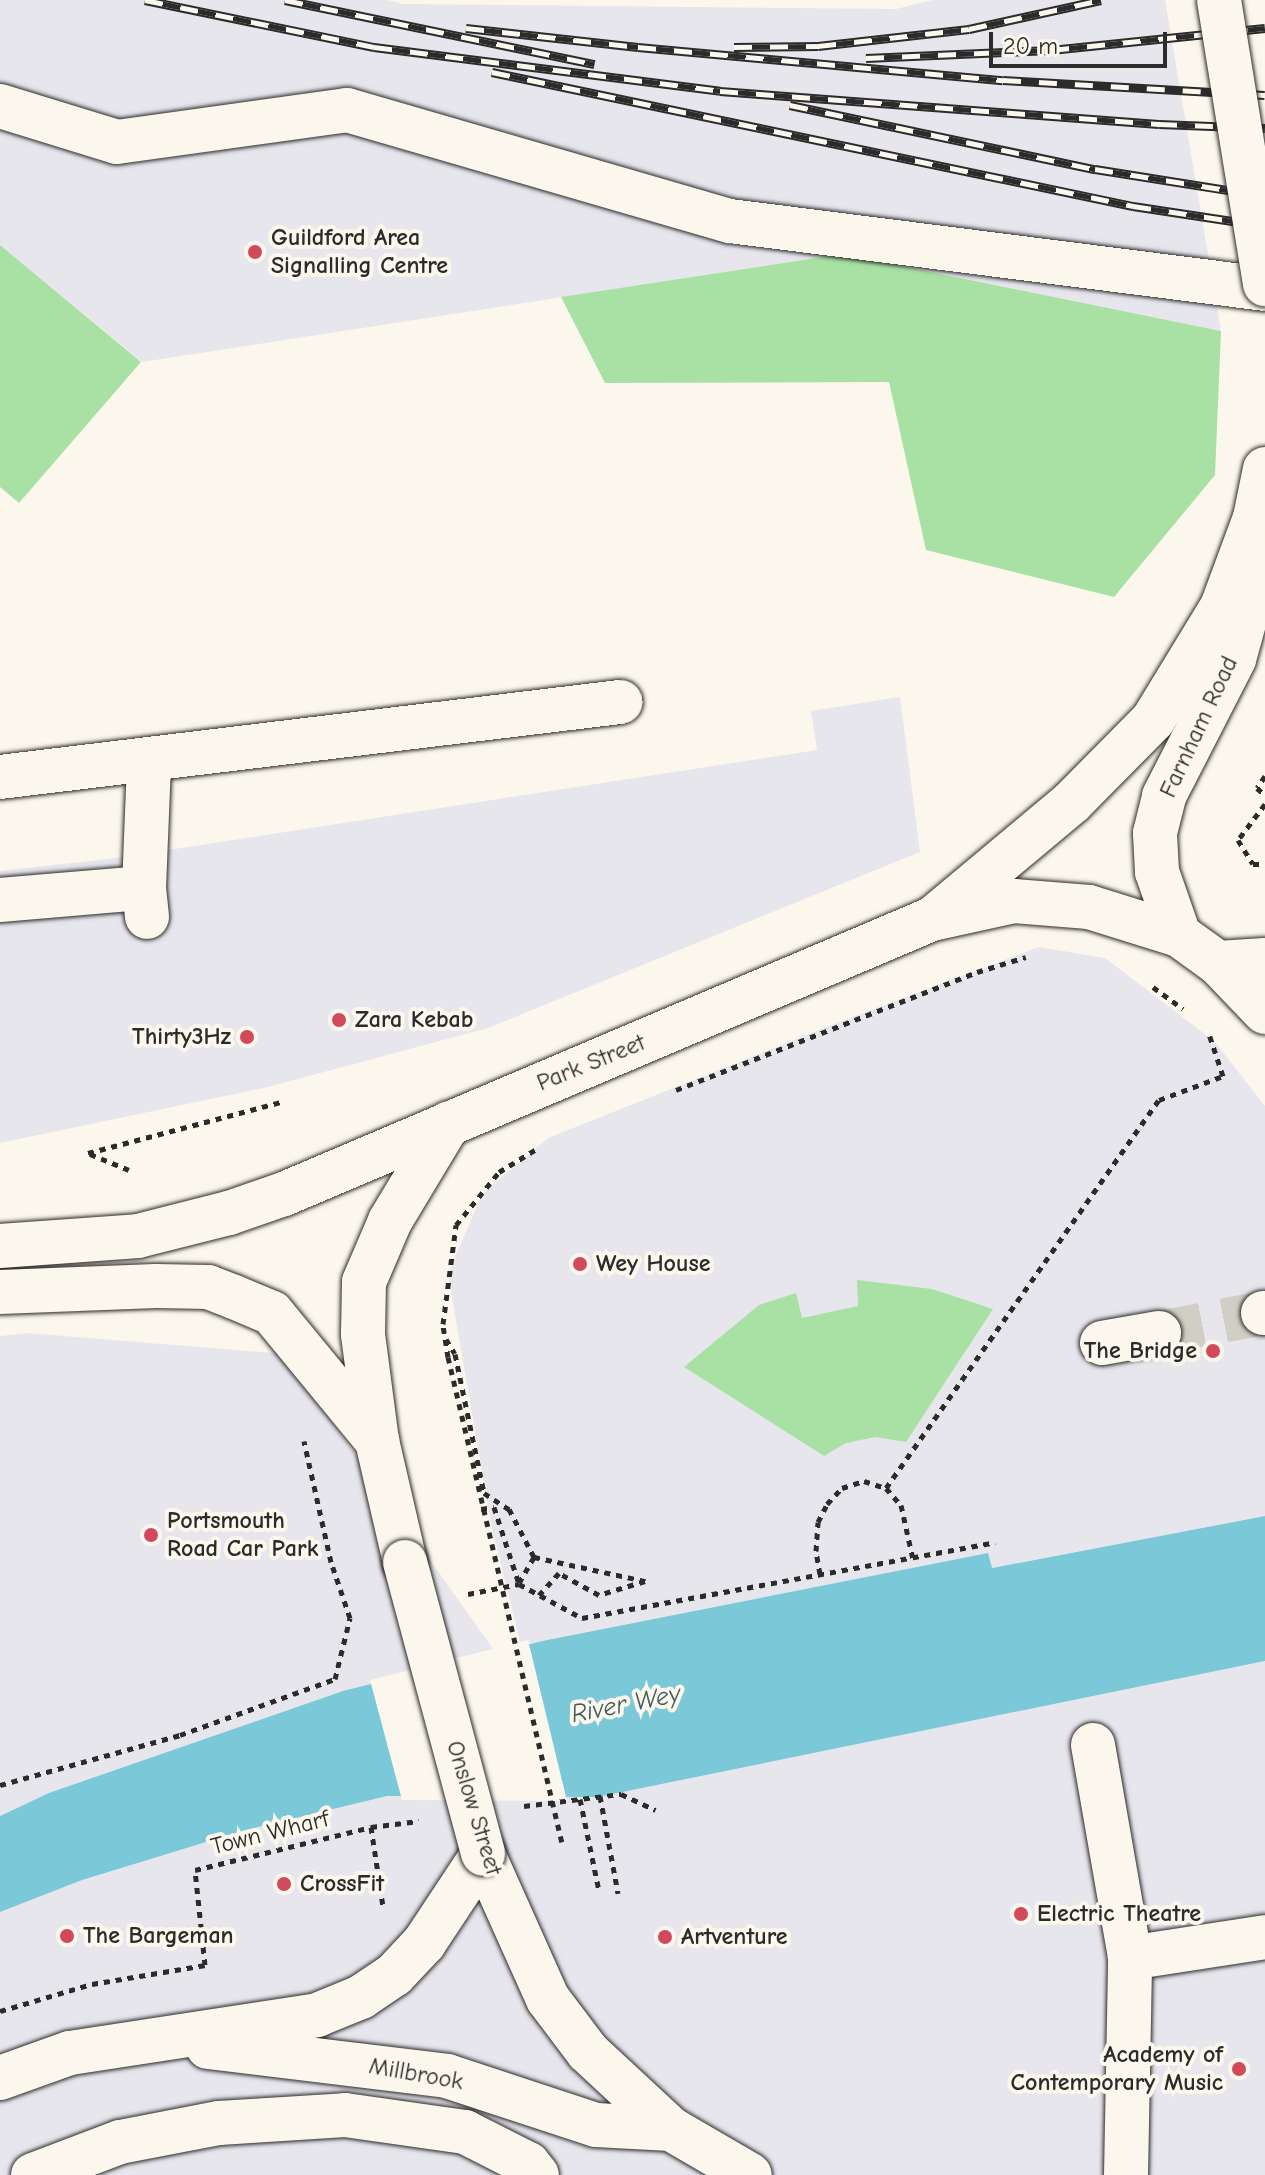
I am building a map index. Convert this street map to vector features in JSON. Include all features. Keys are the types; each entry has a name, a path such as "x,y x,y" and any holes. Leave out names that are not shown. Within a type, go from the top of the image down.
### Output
{"main road":[{"path":"0,106 117,142 347,110 730,221 1265,286 1219,0"},
{"name":"Farnham Road","path":"1179,935 1157,872 1155,833 1164,796 1234,659 1252,594 1255,518 1265,469"},
{"path":"932,919 1071,803 1153,720 1222,607 1255,518"},
{"path":"0,777 149,762 620,702"},
{"path":"0,900 146,903 149,762"},
{"name":"Park Street","path":"0,1246 138,1236 182,1227 284,1194 932,919 1014,901 1089,907 1179,935 1218,963 1265,1012"},
{"path":"1218,963 1265,960"},
{"name":"Onslow Street","path":"449,1123 390,1221 364,1282 363,1334 377,1441 405,1562 483,1854 548,1999 588,2052 671,2129 750,2175"},
{"name":"Onslow Street","path":"0,1292 208,1287 234,1297 272,1313 377,1441"},
{"path":"1102,1343 1159,1333"},
{"path":"1093,1745 1130,1958 1116,2102 1126,2175"},
{"name":"Millbrook","path":"0,2078 70,2053 317,2015 361,1997 394,1975 424,1943 483,1854"},
{"path":"1130,1958 1265,1937"},
{"name":"Millbrook","path":"156,2040 447,2076 596,2125 671,2129"},
{"path":"33,2175 120,2142 191,2128 219,2123 345,2115 465,2132 528,2164 537,2175"}],"path":[{"path":"1265,776 1257,788 1265,795"},
{"path":"1265,804 1238,840 1253,864 1265,864"},
{"path":"665,1094 977,972 1041,955"},
{"path":"1138,981 1195,1017"},
{"path":"886,1488 1159,1100 1223,1076 1206,1025"},
{"path":"129,1170 88,1153 281,1102"},
{"path":"548,1142 499,1172 456,1225 444,1335 481,1509 562,1842"},
{"path":"444,1335 455,1354 484,1493 509,1509 534,1557"},
{"path":"0,1785 180,1735 335,1679 350,1618 331,1562 301,1426"},
{"path":"820,1574 816,1551 818,1522 827,1504 842,1488 864,1481 886,1488 901,1505 913,1559"},
{"path":"481,1509 494,1507 519,1584 582,1618 995,1542"},
{"path":"519,1584 534,1557"},
{"path":"534,1557 645,1581 599,1595 559,1573 539,1595"},
{"path":"599,1891 580,1799 621,1794 656,1810"},
{"path":"600,1796 618,1893"},
{"name":"Town Wharf","path":"0,2011 92,1984 205,1965 195,1870 371,1827 385,1916"}],"shaded area":[{"path":"0,0 387,0 403,4 896,9 933,0 1165,0 1221,331 842,254 142,362 0,245"},
{"path":"900,697 920,852 488,1028 268,1087 0,1143 0,871 116,858 817,750 811,711"},
{"path":"1039,947 1105,958 1214,1041 1265,1106 1265,1516 991,1568 988,1553 521,1645 491,1524 448,1274 482,1194 548,1138 834,1024"},
{"path":"27,1333 284,1354 598,1797 1265,1661 1265,2175 0,2175 0,1336"}],"green space":[{"path":"0,245 141,362 19,503 0,487"},
{"path":"842,254 1221,331 1215,475 1114,597 926,550 889,382 605,383 561,297"},
{"path":"857,1280 932,1289 993,1309 906,1442 875,1437 846,1443 824,1456 684,1367 759,1305 796,1293 802,1318 858,1306"}],"water":[{"name":"River Wey","path":"1265,1516 1265,1661 598,1797 387,1796 242,1831 82,1880 0,1912 0,1816 49,1793 343,1691 542,1641 988,1553 992,1568"}],"pier":[{"path":"528,1640 567,1801 402,1800 370,1680"}],"tunnel":[{"path":"1159,1333 1263,1313"}],"railway":[{"path":"145,0 374,47 720,91 1159,124 1265,128"},
{"path":"285,0 594,64"},
{"path":"734,47 818,46 969,29 1101,0"},
{"path":"466,28 1003,80 1265,95"},
{"path":"866,58 1051,50 1265,28"},
{"path":"492,72 1133,206 1265,226"},
{"path":"790,105 1095,169 1265,196"}],"place":[{"name":"Guildford Area Signalling Centre","path":"255,252"},
{"name":"Zara Kebab","path":"339,1020"},
{"name":"Thirty3Hz","path":"247,1037"},
{"name":"Wey House","path":"580,1264"},
{"name":"The Bridge","path":"1213,1351"},
{"name":"Portsmouth Road Car Park","path":"151,1535"},
{"name":"CrossFit","path":"284,1884"},
{"name":"Electric Theatre","path":"1021,1914"},
{"name":"The Bargeman","path":"67,1936"},
{"name":"Artventure","path":"665,1937"},
{"name":"Academy of Contemporary Music","path":"1239,2069"}]}
